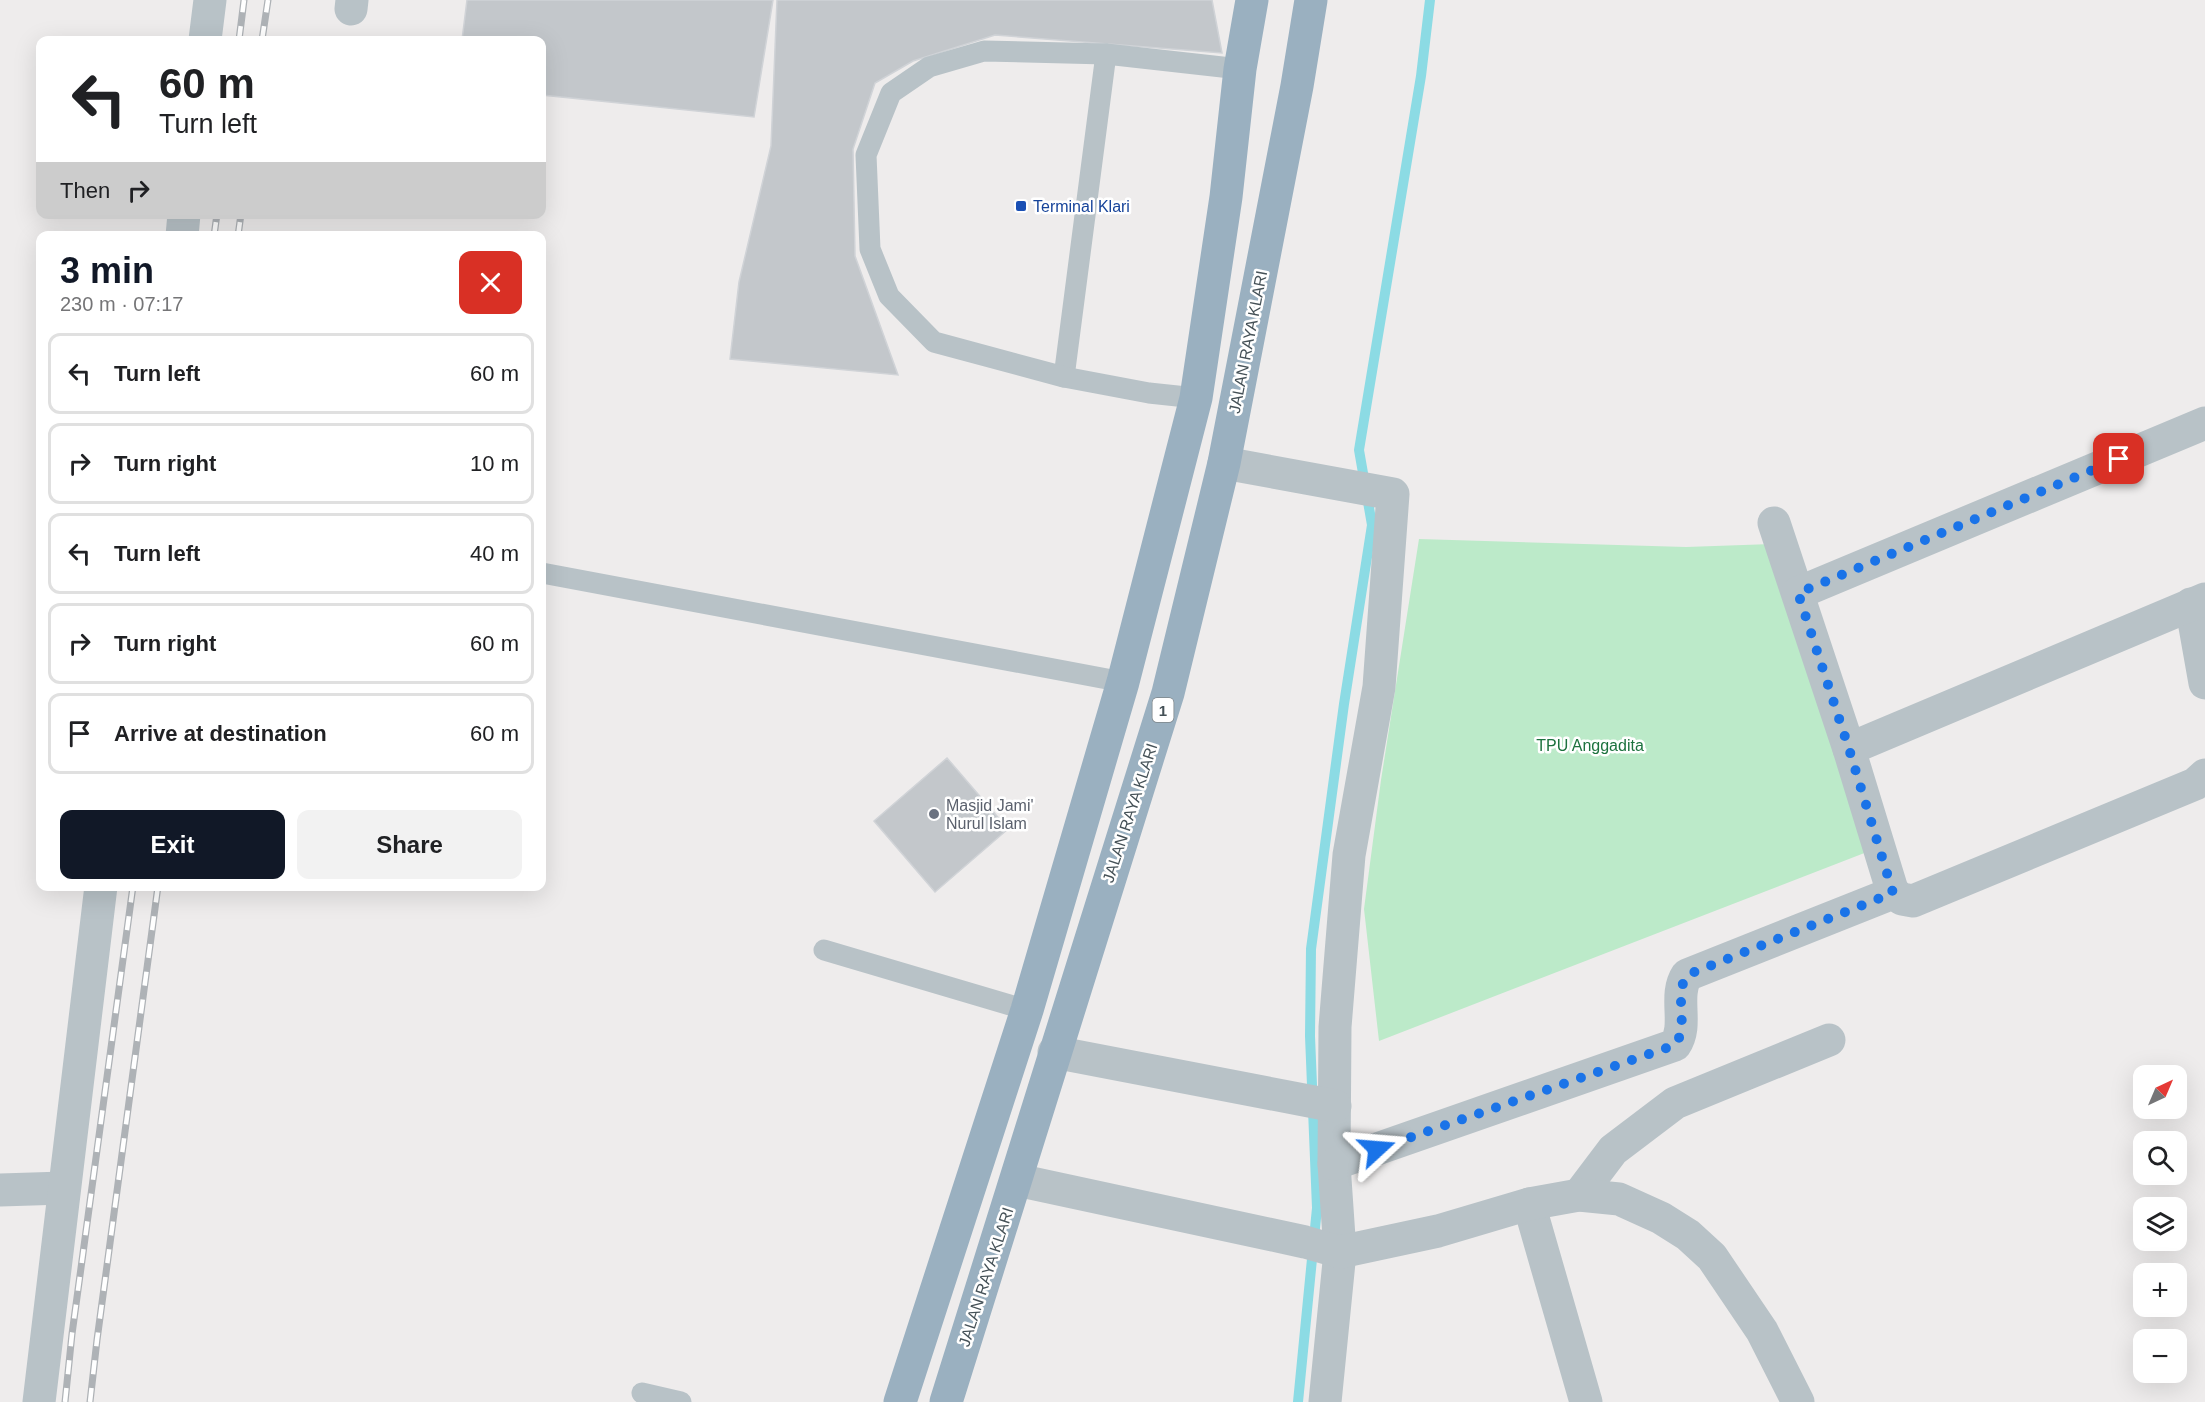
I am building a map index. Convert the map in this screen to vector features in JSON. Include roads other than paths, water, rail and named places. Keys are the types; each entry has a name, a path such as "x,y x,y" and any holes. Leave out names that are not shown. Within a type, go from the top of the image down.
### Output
{"highway":[{"path":"900,1402 1027,1010 1123,682 1196,398 1226,197 1240,69 1252,0"},
{"name":"JALAN RAYA KLARI","path":"946,1402 1168,693 1237,400 1297,86 1311,0"},
{"path":"1196,398 1237,400"}],"street":[{"path":"206,36 210,0"},
{"path":"1798,593 2205,423"},
{"path":"1224,463 1393,494 1379,687 1349,855 1335,1027 1321,1102 1334,1164 1323,1247 1325,1402"},
{"path":"1774,523 1849,749 1893,893 1902,899 1913,901 2195,784 2205,776"},
{"path":"1849,749 2198,602 2205,683"},
{"path":"39,1402 100,891"},
{"path":"1334,1164 1675,1045 1680,1037 1681,984 1687,975 1893,893"},
{"path":"1579,1195 1613,1150 1675,1103 1829,1040"},
{"path":"1054,1052 1321,1102"},
{"path":"1017,1180 1323,1247 1438,1231 1529,1204 1579,1195 1619,1199 1661,1218 1688,1235 1712,1257 1762,1331 1798,1402"},
{"path":"0,1190 64,1188"},
{"path":"1529,1204 1586,1402"}],"lane":[{"path":"1196,398 1149,393 1064,377 934,342 889,296 870,249 866,155 891,93 928,67 984,51 1106,54 1240,69"},
{"path":"1064,377 1106,54"},
{"path":"546,574 1123,682"},
{"path":"824,950 1027,1010"},
{"path":"642,1393 681,1402"}],"waterway":[{"path":"1298,1402 1317,1208 1310,1036 1311,949 1344,704 1372,525 1359,450 1421,76 1430,0"}],"railway":[{"path":"240,36 244,0"},
{"path":"263,36 268,0"},
{"path":"215,231 216,219"},
{"path":"239,231 240,219"},
{"path":"65,1402 72,1334 132,891"},
{"path":"90,1402 157,891"}],"place":[{"name":"Terminal Klari","path":"1021,206"},
{"name":"Masjid Jami' Nurul Islam","path":"934,814"}],"park label":[{"name":"TPU Anggadita","path":"1590,745"}]}
